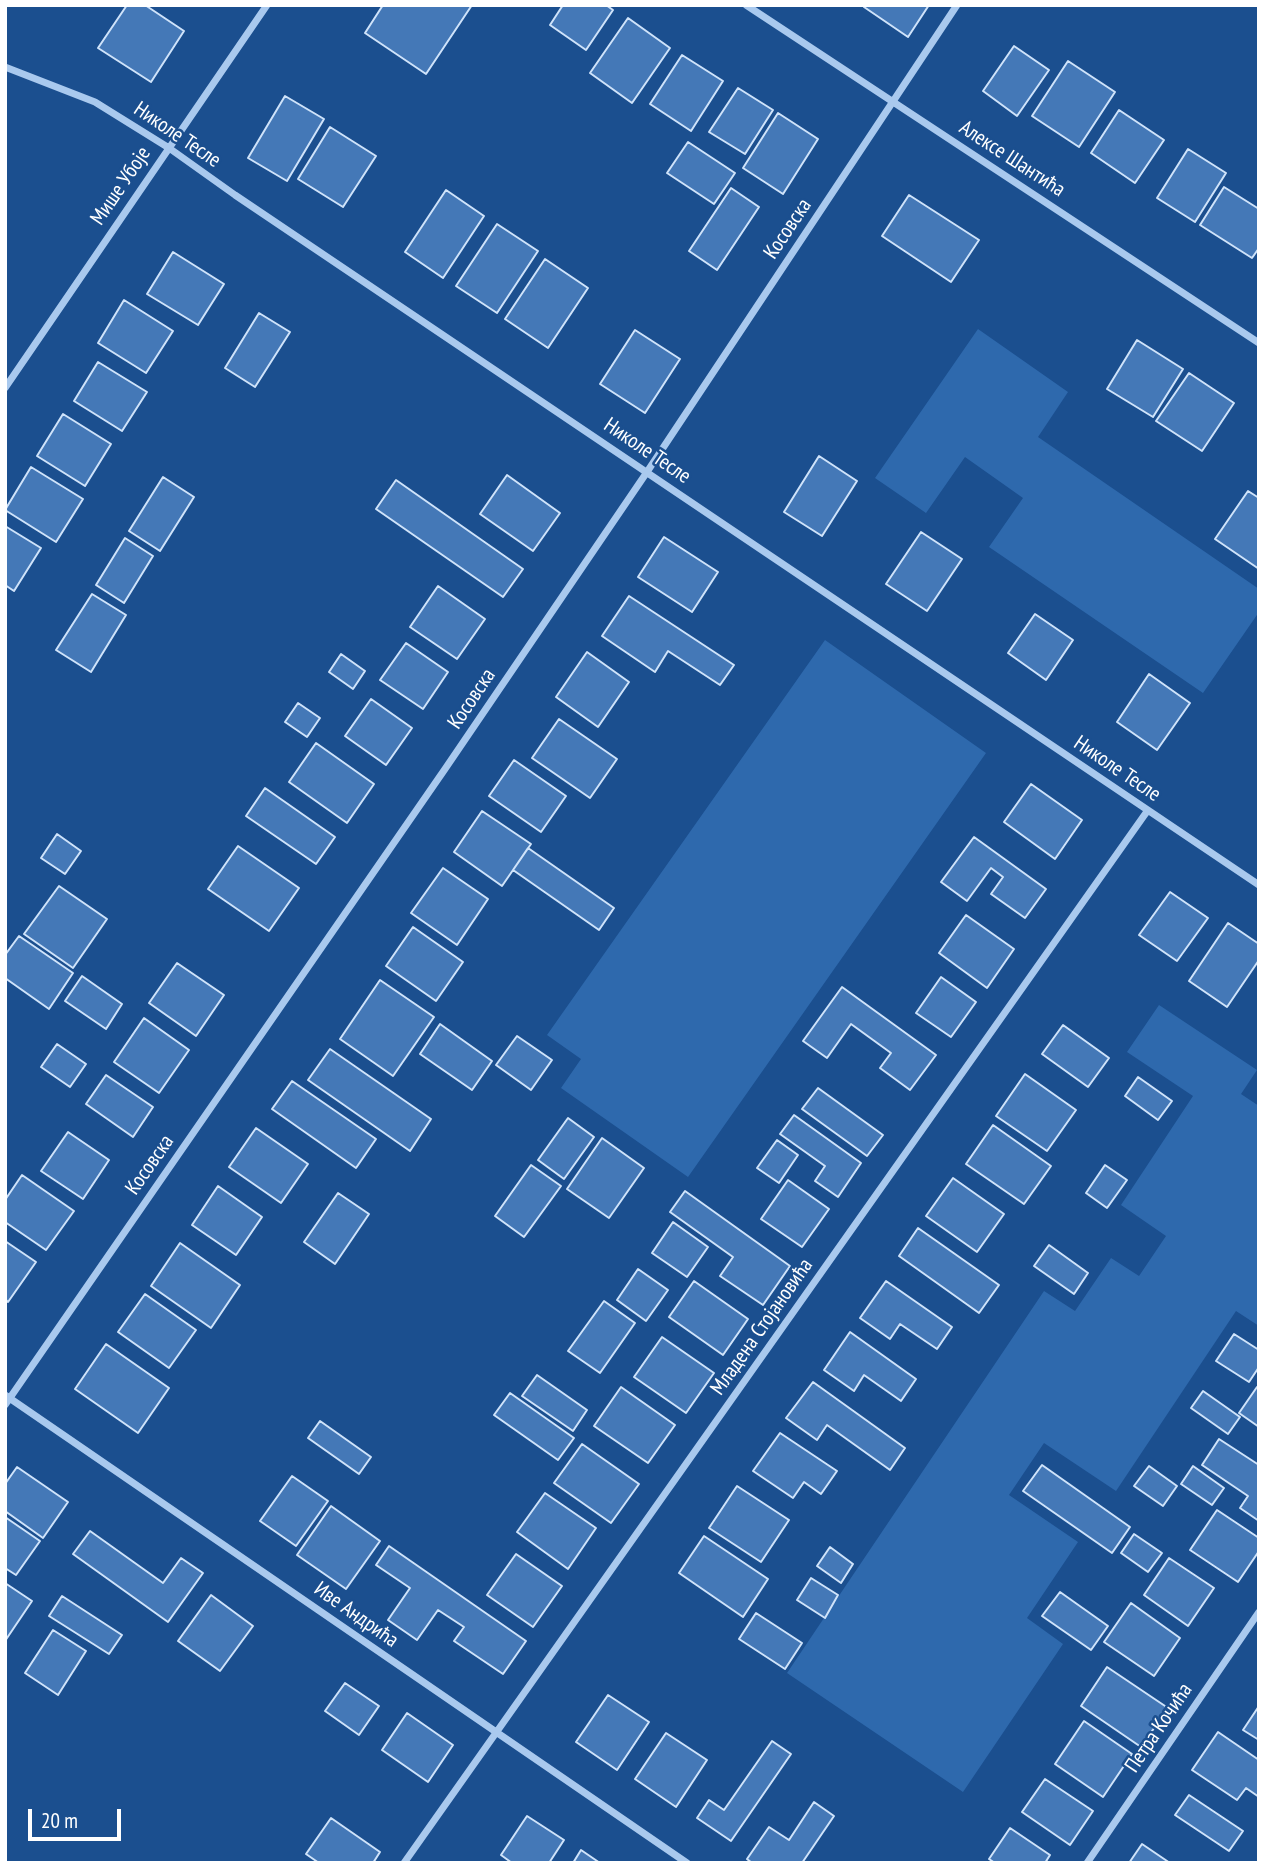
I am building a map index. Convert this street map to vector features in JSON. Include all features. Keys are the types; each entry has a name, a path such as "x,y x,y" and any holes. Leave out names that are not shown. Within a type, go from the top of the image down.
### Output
{"street":[{"name":"Мише Убоје","path":"5,388 267,5"},
{"name":"Алексе Шантића","path":"746,5 1259,343"},
{"name":"Косовска","path":"5,1405 8,1396 438,780 648,472 957,5"},
{"name":"Николе Тесле","path":"5,67 95,102 169,148 1259,886"},
{"name":"Младена Стојановића","path":"404,1863 1148,810"},
{"name":"Иве Андрића","path":"8,1396 687,1863"},
{"name":"Петра Кочића","path":"1087,1863 1259,1612"}],"shaded area":[{"path":"978,329 1068,392 1038,437 1259,589 1259,612 1203,693 989,547 1023,498 965,457 926,513 875,478"},
{"path":"825,640 986,753 688,1177 561,1088 581,1059 547,1035"},
{"path":"1159,1005 1257,1070 1241,1094 1259,1106 1259,1326 1236,1311 1116,1491 1044,1443 1009,1495 1078,1542 1027,1618 1063,1644 963,1792 787,1673 1044,1291 1075,1311 1111,1258 1139,1276 1166,1236 1121,1205 1193,1096 1127,1052"}],"building":[{"path":"127,5 145,5 184,31 151,82 98,48"},
{"path":"383,5 472,5 426,74 365,33"},
{"path":"563,5 606,5 613,10 586,50 550,25"},
{"path":"929,5 908,37 864,7"},
{"path":"628,18 670,48 632,103 590,73"},
{"path":"1014,46 1049,70 1017,116 983,91"},
{"path":"682,55 723,81 691,131 650,104"},
{"path":"1068,61 1115,92 1079,147 1032,116"},
{"path":"738,88 773,110 745,154 709,132"},
{"path":"285,96 324,119 287,181 248,158"},
{"path":"1119,110 1164,140 1135,183 1091,153"},
{"path":"778,113 818,139 783,194 743,168"},
{"path":"330,127 376,156 343,207 298,179"},
{"path":"688,142 735,173 714,204 667,173"},
{"path":"1188,149 1226,173 1195,222 1157,198"},
{"path":"1224,187 1259,209 1259,248 1252,258 1200,225"},
{"path":"731,188 759,207 717,270 689,251"},
{"path":"446,190 484,216 443,278 405,252"},
{"path":"909,195 979,240 951,282 882,236"},
{"path":"497,224 538,251 497,313 456,286"},
{"path":"173,252 224,284 198,325 147,294"},
{"path":"545,259 588,288 548,348 505,319"},
{"path":"124,300 173,331 146,373 98,343"},
{"path":"259,313 290,332 255,387 225,368"},
{"path":"635,330 680,359 645,413 600,384"},
{"path":"1137,340 1183,369 1153,417 1107,389"},
{"path":"98,362 147,392 122,431 74,401"},
{"path":"1189,373 1234,403 1202,451 1156,421"},
{"path":"63,414 111,444 85,486 37,456"},
{"path":"819,456 857,481 822,536 784,512"},
{"path":"31,467 83,499 56,542 5,510"},
{"path":"507,475 560,513 533,551 480,514"},
{"path":"163,477 194,497 160,551 129,531"},
{"path":"396,480 523,569 503,597 376,509"},
{"path":"1248,491 1259,498 1259,569 1215,539"},
{"path":"5,526 41,548 14,591 5,585"},
{"path":"921,532 962,559 927,611 886,584"},
{"path":"664,537 718,572 692,612 638,577"},
{"path":"125,538 153,556 124,603 96,585"},
{"path":"438,586 485,619 457,659 410,627"},
{"path":"92,594 126,615 91,672 56,650"},
{"path":"629,596 734,665 720,685 668,651 655,672 602,636"},
{"path":"1035,614 1073,640 1046,680 1008,653"},
{"path":"406,643 448,672 423,709 380,680"},
{"path":"587,652 629,682 598,727 556,697"},
{"path":"341,654 365,671 353,689 329,672"},
{"path":"1149,674 1190,703 1157,750 1117,722"},
{"path":"371,699 412,728 386,765 345,736"},
{"path":"298,703 320,718 307,737 285,722"},
{"path":"559,719 617,759 590,798 532,758"},
{"path":"316,743 374,784 347,823 289,782"},
{"path":"514,760 566,796 541,832 489,796"},
{"path":"1031,784 1082,820 1055,859 1004,822"},
{"path":"265,788 335,837 316,864 246,816"},
{"path":"482,811 531,844 502,886 454,852"},
{"path":"57,834 81,851 65,874 41,858"},
{"path":"974,837 1046,889 1025,918 991,894 1003,877 991,868 967,901 941,882"},
{"path":"238,846 299,888 269,931 208,889"},
{"path":"528,848 614,908 599,930 513,870"},
{"path":"443,868 488,899 457,945 411,913"},
{"path":"59,886 107,919 73,968 24,934"},
{"path":"1170,892 1208,918 1177,961 1139,935"},
{"path":"966,915 1014,949 987,988 939,953"},
{"path":"1228,923 1259,944 1259,960 1227,1007 1189,981"},
{"path":"413,927 463,962 436,1001 386,966"},
{"path":"19,936 73,973 49,1009 5,978 5,955"},
{"path":"177,963 224,995 196,1036 149,1003"},
{"path":"82,976 122,1004 106,1029 65,1001"},
{"path":"941,977 976,1002 951,1037 916,1013"},
{"path":"380,980 434,1017 393,1076 340,1039"},
{"path":"842,987 936,1055 910,1090 880,1068 891,1053 851,1024 827,1058 803,1041"},
{"path":"144,1018 189,1050 159,1093 114,1062"},
{"path":"440,1024 492,1061 472,1090 420,1054"},
{"path":"1063,1025 1109,1058 1088,1087 1042,1054"},
{"path":"517,1036 552,1060 531,1090 496,1065"},
{"path":"57,1044 86,1064 70,1087 41,1067"},
{"path":"330,1049 431,1119 410,1151 308,1080"},
{"path":"1025,1074 1076,1110 1047,1151 996,1116"},
{"path":"106,1075 153,1107 133,1137 86,1104"},
{"path":"1138,1077 1172,1101 1158,1120 1125,1096"},
{"path":"292,1081 376,1139 356,1168 272,1109"},
{"path":"818,1088 883,1135 867,1156 802,1109"},
{"path":"794,1115 861,1163 838,1197 815,1181 825,1166 780,1134"},
{"path":"568,1118 594,1137 564,1179 538,1160"},
{"path":"993,1125 1051,1166 1024,1204 966,1164"},
{"path":"256,1128 308,1164 281,1203 229,1167"},
{"path":"68,1132 109,1160 83,1199 41,1171"},
{"path":"602,1138 644,1168 609,1218 567,1189"},
{"path":"777,1140 798,1155 779,1183 757,1168"},
{"path":"531,1165 561,1186 524,1237 495,1216"},
{"path":"1105,1165 1127,1180 1107,1208 1086,1193"},
{"path":"22,1175 74,1211 46,1250 5,1222 5,1200"},
{"path":"953,1178 1004,1214 977,1252 926,1216"},
{"path":"788,1180 829,1209 802,1247 761,1219"},
{"path":"218,1186 262,1217 236,1255 192,1225"},
{"path":"685,1191 790,1266 763,1305 720,1276 733,1257 670,1212"},
{"path":"338,1193 369,1214 335,1264 304,1242"},
{"path":"673,1222 708,1247 687,1277 652,1253"},
{"path":"918,1228 999,1285 979,1313 899,1256"},
{"path":"5,1241 36,1262 8,1302 5,1299"},
{"path":"180,1243 240,1285 211,1328 151,1286"},
{"path":"1049,1245 1088,1273 1074,1294 1034,1266"},
{"path":"638,1269 668,1290 646,1321 617,1300"},
{"path":"694,1281 748,1319 723,1355 669,1317"},
{"path":"886,1281 952,1327 937,1349 900,1324 890,1339 860,1318"},
{"path":"145,1294 196,1330 169,1368 118,1332"},
{"path":"604,1301 635,1323 600,1373 568,1351"},
{"path":"850,1332 916,1379 901,1401 864,1375 854,1391 824,1370"},
{"path":"1234,1334 1259,1350 1259,1367 1249,1382 1216,1361"},
{"path":"662,1337 714,1373 686,1413 634,1377"},
{"path":"106,1344 169,1388 138,1433 75,1389"},
{"path":"537,1375 587,1410 573,1431 522,1396"},
{"path":"813,1382 905,1448 890,1470 827,1425 817,1440 786,1418"},
{"path":"621,1387 675,1425 648,1463 594,1426"},
{"path":"1257,1387 1259,1388 1259,1427 1239,1413"},
{"path":"1203,1391 1240,1417 1228,1434 1191,1408"},
{"path":"510,1393 574,1438 558,1460 494,1415"},
{"path":"320,1421 371,1457 359,1474 308,1438"},
{"path":"780,1433 837,1471 821,1494 804,1482 793,1498 753,1471"},
{"path":"1219,1439 1259,1465 1259,1521 1240,1508 1248,1496 1202,1465"},
{"path":"582,1444 639,1484 611,1523 554,1483"},
{"path":"1042,1465 1130,1527 1112,1553 1023,1491"},
{"path":"1149,1466 1177,1486 1163,1506 1134,1486"},
{"path":"1193,1466 1224,1488 1212,1505 1181,1484"},
{"path":"17,1467 68,1502 43,1538 5,1511 5,1484"},
{"path":"292,1476 328,1501 296,1546 260,1521"},
{"path":"737,1486 789,1520 761,1562 709,1528"},
{"path":"545,1493 596,1528 568,1569 517,1532"},
{"path":"331,1506 380,1541 346,1589 297,1555"},
{"path":"1217,1510 1259,1538 1259,1551 1238,1582 1190,1550"},
{"path":"5,1517 40,1541 16,1575 5,1568"},
{"path":"90,1531 163,1583 181,1558 203,1573 168,1622 73,1554"},
{"path":"1134,1534 1162,1553 1148,1572 1121,1553"},
{"path":"704,1536 768,1579 743,1617 679,1573"},
{"path":"389,1546 526,1641 503,1674 454,1641 464,1627 438,1610 417,1640 388,1620 410,1588 376,1565"},
{"path":"830,1547 853,1564 841,1583 817,1566"},
{"path":"516,1554 562,1586 533,1627 487,1595"},
{"path":"1169,1558 1214,1588 1188,1626 1144,1595"},
{"path":"811,1578 838,1595 825,1618 797,1600"},
{"path":"5,1583 32,1601 5,1641"},
{"path":"1060,1592 1108,1626 1091,1650 1042,1616"},
{"path":"211,1595 253,1626 220,1671 178,1641"},
{"path":"62,1596 122,1635 109,1654 49,1616"},
{"path":"1131,1603 1180,1638 1154,1676 1104,1642"},
{"path":"756,1613 802,1643 785,1669 739,1639"},
{"path":"53,1630 86,1651 58,1695 25,1673"},
{"path":"1107,1667 1168,1708 1141,1747 1081,1706"},
{"path":"345,1683 379,1706 359,1735 325,1711"},
{"path":"608,1695 649,1722 617,1770 576,1742"},
{"path":"1259,1706 1259,1740 1243,1730"},
{"path":"407,1713 453,1745 428,1782 382,1750"},
{"path":"1084,1721 1132,1754 1103,1797 1055,1764"},
{"path":"1218,1732 1259,1760 1259,1797 1246,1788 1237,1800 1192,1770"},
{"path":"666,1733 707,1760 676,1807 635,1779"},
{"path":"772,1741 791,1754 731,1841 697,1818 709,1800 724,1810"},
{"path":"1045,1779 1093,1811 1070,1845 1022,1812"},
{"path":"1189,1795 1243,1831 1229,1851 1175,1815"},
{"path":"814,1802 834,1816 802,1863 752,1863 747,1859 769,1827 789,1840"},
{"path":"527,1816 564,1840 549,1863 512,1863 501,1855"},
{"path":"331,1818 380,1852 373,1863 319,1863 306,1854"},
{"path":"1010,1828 1050,1855 1045,1863 995,1863 989,1859"},
{"path":"1142,1844 1170,1863 1129,1863"},
{"path":"581,1850 600,1863 573,1863"}]}
